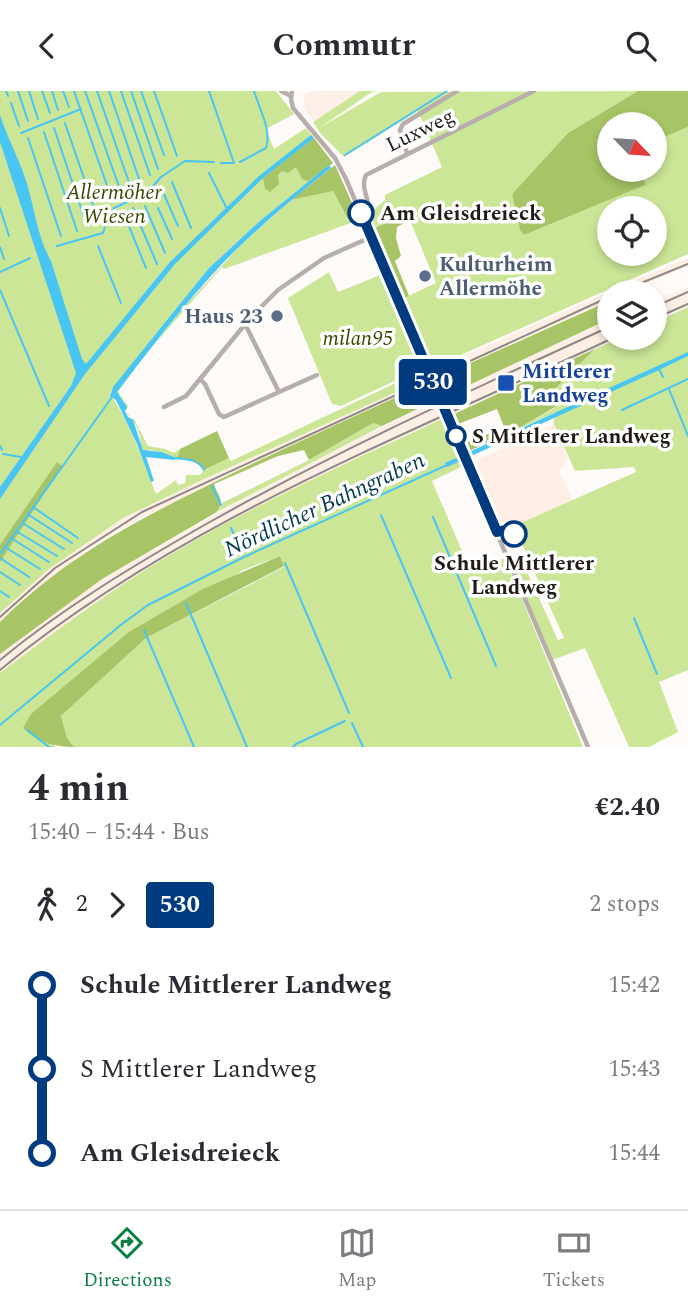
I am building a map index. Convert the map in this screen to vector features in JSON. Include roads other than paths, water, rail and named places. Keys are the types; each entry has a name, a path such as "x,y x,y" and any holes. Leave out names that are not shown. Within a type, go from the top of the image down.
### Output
{"street":[{"path":"281,91 292,93 292,104 297,113 339,164 588,747"},
{"path":"407,153 400,130 403,124 457,91"},
{"name":"Luxweg","path":"364,221 368,219 370,211 364,177 534,91"},
{"path":"164,407 186,396 245,324 272,296 331,255 371,237"},
{"path":"245,324 279,392"},
{"path":"200,379 205,383 219,414 223,417 317,375"}],"water":[{"path":"0,115 25,178 40,234 82,359 86,364 170,262 259,176 311,135 314,138 263,178 175,264 85,374 0,499 0,487 71,386 76,373 0,142"},
{"path":"329,165 331,168 275,214 222,264 181,310 117,392 127,407 125,411 128,417 133,420 143,450 161,452 177,458 146,457 154,481 151,482 137,444 116,400 110,396 113,387 209,268 261,220"},
{"path":"688,352 688,356 659,370 447,467 445,463"}],"waterway":[{"path":"6,91 8,96"},
{"path":"18,91 28,121"},
{"path":"29,91 38,119"},
{"path":"42,91 50,113"},
{"path":"52,91 58,110"},
{"path":"63,91 69,107"},
{"path":"74,91 112,200"},
{"path":"85,91 122,195"},
{"path":"97,91 132,191"},
{"path":"109,91 141,185"},
{"path":"121,91 150,175"},
{"path":"131,91 158,169"},
{"path":"141,91 164,155"},
{"path":"154,91 177,156"},
{"path":"209,91 234,163 221,163"},
{"path":"240,162 266,148 266,127 254,91"},
{"path":"345,155 447,91"},
{"path":"11,103 19,126"},
{"path":"21,133 81,109"},
{"path":"65,123 97,216"},
{"path":"54,128 87,226"},
{"path":"44,132 77,231"},
{"path":"28,138 61,236"},
{"path":"57,246 103,233 109,214 114,208 147,193 161,177 185,161 214,162"},
{"path":"209,173 226,207"},
{"path":"172,182 191,228"},
{"path":"163,192 178,226"},
{"path":"145,206 165,253"},
{"path":"0,208 9,236"},
{"path":"133,208 157,264"},
{"path":"158,208 172,239"},
{"path":"124,214 146,268"},
{"path":"98,246 121,303"},
{"path":"0,247 4,259"},
{"path":"0,272 30,258"},
{"path":"0,290 49,406"},
{"path":"659,369 663,377"},
{"path":"622,410 688,379"},
{"path":"669,389 688,436"},
{"path":"0,554 112,397"},
{"path":"0,446 2,450"},
{"path":"3,454 21,457"},
{"path":"174,458 195,462 204,470"},
{"name":"Nördlicher Bahngraben","path":"0,725 148,605 244,557 447,465"},
{"path":"212,486 221,505"},
{"path":"33,507 78,538"},
{"path":"29,515 72,543"},
{"path":"381,515 451,678"},
{"path":"433,517 496,666"},
{"path":"24,524 64,549"},
{"path":"231,528 240,547"},
{"path":"16,531 57,556"},
{"path":"11,538 49,562"},
{"path":"5,547 40,569"},
{"path":"0,558 29,577"},
{"path":"285,563 349,713"},
{"path":"0,572 20,585"},
{"path":"0,591 9,597"},
{"path":"186,603 247,747"},
{"path":"634,618 657,674"},
{"path":"144,630 194,747"},
{"path":"293,747 345,721"},
{"path":"352,723 363,747"},
{"path":"27,730 49,747"}],"tram line":[{"path":"667,313 688,304"},
{"path":"0,670 70,617 143,569 218,526 374,447 597,345"}],"railway":[{"path":"649,280 688,264"},
{"path":"667,301 688,292"},
{"path":"0,617 55,568 142,512 597,303"},
{"path":"0,660 101,587 257,496 407,421 597,333"}],"place":[{"name":"Am Gleisdreieck","path":"361,213"},
{"name":"Kulturheim Allermöhe","path":"425,276"},
{"name":"Haus 23","path":"277,316"},
{"name":"Mittlerer Landweg","path":"506,383"},
{"name":"S Mittlerer Landweg","path":"456,436"},
{"name":"Schule Mittlerer Landweg","path":"514,534"}],"park label":[{"name":"Allermöher Wiesen","path":"114,204"},
{"name":"milan95","path":"358,338"}]}
